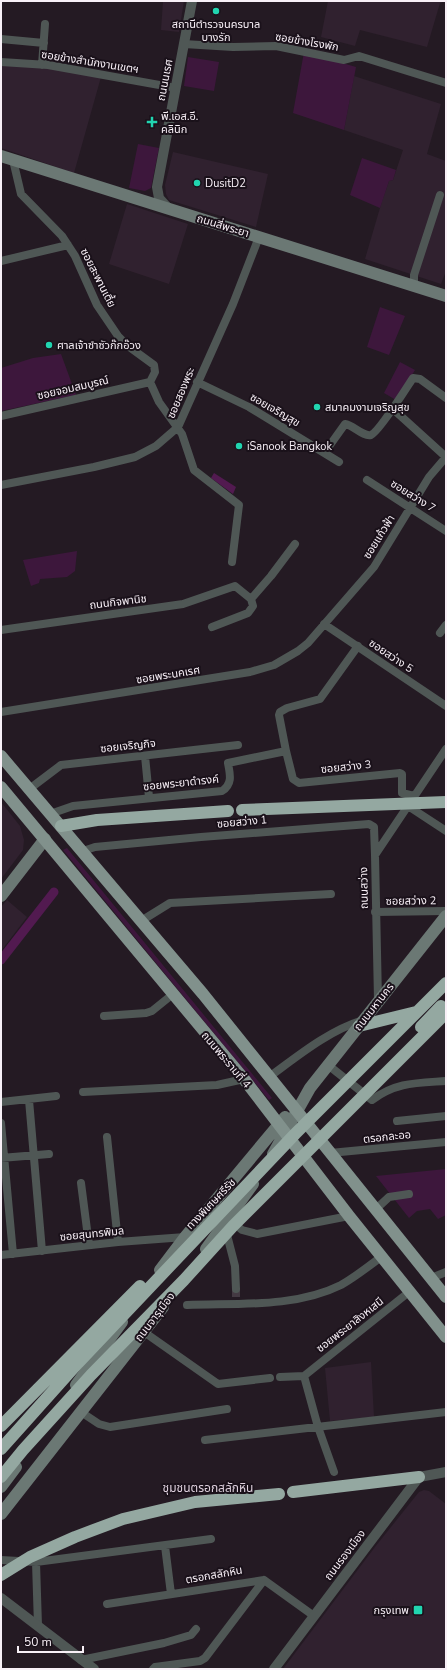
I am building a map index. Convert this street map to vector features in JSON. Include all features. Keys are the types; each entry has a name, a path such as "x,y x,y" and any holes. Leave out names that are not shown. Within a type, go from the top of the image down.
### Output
{"highway":[{"path":"242,810 446,802"},
{"path":"61,826 105,820 228,811"},
{"name":"ทางพิเศษศรีรัช","path":"1,1449 78,1363 295,1134 446,983"},
{"path":"361,1023 444,1008"},
{"path":"315,1134 444,1008"},
{"path":"1,1477 33,1438 184,1280 232,1226 444,1008"},
{"path":"1,1426 121,1304 169,1258"},
{"path":"293,1492 420,1477"},
{"path":"1,1575 30,1557 75,1537 123,1519 195,1502 279,1494"}],"main road":[{"name":"ถนนสี่พระยา","path":"1,156 446,296"},
{"name":"ถนนพระรามที่ 4","path":"1,756 28,790 83,851 203,994 446,1297"},
{"name":"ถนนพระรามที่ 4","path":"1,787 244,1079 381,1257 446,1337"},
{"path":"1,896 45,839 61,826"},
{"name":"ถนนมหานคร","path":"295,1109 378,1000 446,916"},
{"name":"ถนนจารุเมือง","path":"1,1487 185,1237 282,1129 295,1109"},
{"name":"ถนนจารุเมือง","path":"1,1514 144,1332 226,1222 271,1158 282,1129"}],"street":[{"name":"ถนนนเรศ","path":"157,186 192,1"},
{"path":"42,65 45,24"},
{"path":"1,39 44,43"},
{"name":"ซอยข้างโรงพัก","path":"184,44 233,47 276,46 344,60 359,56 446,83"},
{"name":"ซอยข้างสำนักงานเขตฯ","path":"1,62 42,65 176,88"},
{"name":"ซอยสะพานเตี้ย","path":"13,160 21,194 28,203 58,230 68,245 97,305 118,336 128,346 154,365 155,372 150,382"},
{"path":"141,201 152,195 157,186"},
{"path":"157,186 159,198 169,209"},
{"path":"414,286 414,275 440,195"},
{"name":"ซอยสองพระ","path":"1,485 94,467 135,457 156,446 178,427 233,304 259,237"},
{"path":"1,261 68,245"},
{"path":"325,452 345,424 370,435 393,409 413,378 420,379 446,398"},
{"path":"150,382 159,402 178,427 194,470 239,505 232,562"},
{"name":"ซอยจอมสมบูรณ์","path":"1,416 150,382"},
{"name":"ซอยเจริญสุข","path":"197,382 249,407 325,452 339,462"},
{"name":"ซอยแก้วฟ้า","path":"324,624 374,567 429,477 446,457 393,409"},
{"name":"ซอยสว่าง 7","path":"367,480 446,531"},
{"path":"212,627 248,612 253,606 251,599 271,576 295,544"},
{"name":"ถนนกิจพานิช","path":"1,630 183,604 235,586 251,599"},
{"name":"ซอยสว่าง 5","path":"324,624 446,706"},
{"name":"ซอยพระนคเรศ","path":"1,712 250,672 274,665 298,651 324,624"},
{"path":"440,633 446,625"},
{"path":"286,751 279,715 280,712 287,708 320,699 358,646"},
{"name":"ซอยเจริญกิจ","path":"28,790 61,765 238,745"},
{"name":"ถนนสว่าง","path":"378,1000 375,855 446,749"},
{"name":"ซอยสว่าง 3","path":"286,751 293,779 298,784 400,773 402,774 402,793 414,796"},
{"name":"ซอยพระยาดำรงค์","path":"50,814 73,806 149,797 222,791 230,783 231,778 228,763 286,751"},
{"path":"145,756 149,797"},
{"path":"408,806 446,831"},
{"name":"ซอยสว่าง 1","path":"83,851 95,848 201,837 369,824 374,827 375,855"},
{"path":"141,921 170,903 330,894"},
{"name":"ซอยสว่าง 2","path":"376,912 446,911"},
{"path":"104,1016 146,1013 152,1011 173,994"},
{"path":"269,1077 342,1026 361,1023"},
{"path":"328,1065 372,1100 384,1091 406,1083 446,1081"},
{"path":"84,1092 217,1085 244,1079"},
{"path":"1,1102 56,1096"},
{"path":"29,1100 42,1251"},
{"name":"ตรอกละออ","path":"397,1121 446,1116"},
{"path":"1,1123 3,1158 14,1254"},
{"path":"107,1137 118,1242"},
{"name":"ตรอกละออ","path":"330,1153 446,1142"},
{"path":"3,1158 49,1154"},
{"path":"81,1183 89,1245"},
{"path":"376,1209 389,1197 409,1194"},
{"path":"226,1222 242,1230 257,1234 349,1216"},
{"path":"226,1222 235,1266 236,1289"},
{"name":"ซอยสุนทรพิมล","path":"1,1255 118,1242 185,1237"},
{"path":"187,1305 258,1303 300,1298 318,1294 341,1284 381,1257"},
{"path":"431,1278 446,1272"},
{"name":"ซอยพระยาสิงหเสนี","path":"304,1376 410,1292"},
{"path":"144,1332 218,1384 270,1378"},
{"path":"280,1377 304,1376 318,1427 334,1472"},
{"path":"81,1412 98,1424 110,1427 227,1409"},
{"path":"205,1440 446,1412"},
{"path":"420,1477 446,1472"},
{"name":"ถนนรองเมือง","path":"274,1669 420,1477"},
{"path":"1,1560 36,1562 211,1539"},
{"path":"165,1546 171,1594"},
{"path":"36,1562 38,1626"},
{"path":"153,1669 155,1667 192,1666 200,1661 213,1650 264,1580 314,1616"},
{"name":"ตรอกสลักหิน","path":"107,1604 264,1580"},
{"path":"1,1598 94,1669"},
{"path":"81,1660 164,1643 191,1635 196,1629"}],"shaded area":[{"path":"163,1 184,1 179,32 161,30"},
{"path":"328,1 445,1 440,3 427,47 360,30 355,46 321,37"},
{"path":"304,52 356,67 344,130 293,113"},
{"path":"188,57 219,62 214,91 184,86"},
{"path":"1,64 51,67 101,77 74,173 1,148"},
{"path":"354,76 441,104 427,154 446,161 446,271 441,284 365,259 382,201 389,181 393,180 403,150 344,130"},
{"path":"138,144 159,148 151,188 145,191 129,188"},
{"path":"173,152 268,174 256,227 169,200 166,194 165,185"},
{"path":"362,158 396,170 393,180 389,181 380,208 350,195"},
{"path":"127,204 188,224 169,284 109,264"},
{"path":"380,307 405,316 389,355 367,347"},
{"path":"61,354 76,395 1,411 1,368 33,358"},
{"path":"400,362 415,370 396,400 384,393"},
{"path":"214,473 236,487 233,494 211,478"},
{"path":"77,551 75,571 67,577 40,579 39,583 31,586 23,560"},
{"path":"1,802 20,826 24,840 23,850 1,879"},
{"path":"67,848 272,1098 269,1100 63,850"},
{"path":"7,900 27,917 1,951 1,907"},
{"path":"446,1169 446,1215 438,1219 430,1209 417,1211 409,1218 376,1176"},
{"path":"371,1362 374,1417 330,1421 325,1368"},
{"path":"424,1490 429,1491 446,1504 446,1669 283,1669 375,1547 419,1492"}],"waterway":[{"path":"1,960 54,892"}],"tunnel":[{"path":"236,1289 236,1303"}],"place":[{"name":"สถานีตำรวจนครบาล บางรัก","path":"216,11"},
{"name":"พี.เอส.อี. คลินิก","path":"152,122"},
{"name":"DusitD2","path":"197,183"},
{"name":"ศาลเจ้าซำซัวก๊กอ๊วง","path":"49,345"},
{"name":"สมาคมงามเจริญสุข","path":"317,407"},
{"name":"iSanook Bangkok","path":"239,446"},
{"name":"กรุงเทพ","path":"418,1610"}],"district":[{"name":"ชุมชนตรอกสลักหิน","path":"208,1488"}]}
